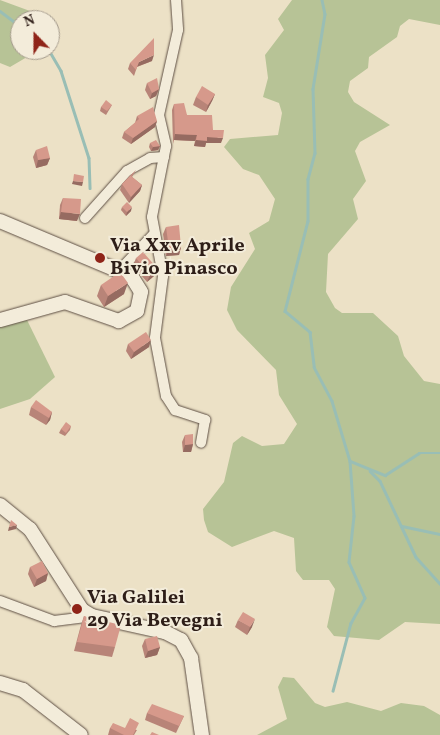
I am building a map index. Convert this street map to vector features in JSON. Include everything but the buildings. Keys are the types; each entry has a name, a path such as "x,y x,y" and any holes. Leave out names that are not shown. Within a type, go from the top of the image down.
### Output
{"main road":[{"path":"0,220 133,278 141,292 137,311 126,319 103,318 65,302 0,320"},
{"path":"0,505 30,529 70,598 92,616 165,632 180,640 191,658 202,735"},
{"path":"0,683 23,690 81,735"}],"street":[{"path":"176,0 178,30 158,115 166,146 154,234 163,276 157,325 161,384 175,410 205,420 201,444"},
{"path":"85,218 127,171 150,158 164,157"},
{"path":"119,271 154,234"},
{"path":"0,602 54,621 92,616"}],"green space":[{"path":"0,0 27,10 10,10 10,60 22,60 10,67 0,63"},
{"path":"292,0 440,0 440,25 409,19 400,26 397,37 369,57 368,68 350,81 348,92 354,102 390,125 360,142 355,151 366,181 353,199 358,219 328,254 326,292 335,308 342,313 373,313 398,336 404,356 424,381 440,384 440,624 405,622 379,640 334,636 327,627 335,589 329,580 303,580 296,571 294,538 274,531 232,547 208,532 204,520 203,509 224,482 233,443 242,436 262,446 284,444 297,424 279,395 276,370 237,330 227,310 231,287 255,249 249,233 269,221 275,199 259,175 243,169 224,147 230,139 278,135 282,113 279,103 263,97 268,78 265,55 284,30 278,19"},
{"path":"27,320 55,377 30,399 0,409 0,327"},
{"path":"283,677 294,678 315,703 325,707 347,702 381,711 401,703 424,706 440,715 440,735 257,735 287,719 278,687"}],"waterway":[{"path":"322,0 325,14 313,89 315,153 308,179 308,221 285,311 310,332 314,367 332,401 350,461 354,516 349,562 365,598 351,623 333,691"},
{"path":"0,11 10,18"},
{"path":"55,60 61,71 89,158 90,188"},
{"path":"350,461 385,475 419,453 440,453"},
{"path":"370,471 380,481 416,557 440,584"},
{"path":"402,526 440,534"}],"place":[{"name":"Via Xxv Aprile Bivio Pinasco","path":"100,258"},
{"name":"Via Galilei 29 Via Bevegni","path":"77,609"}]}
